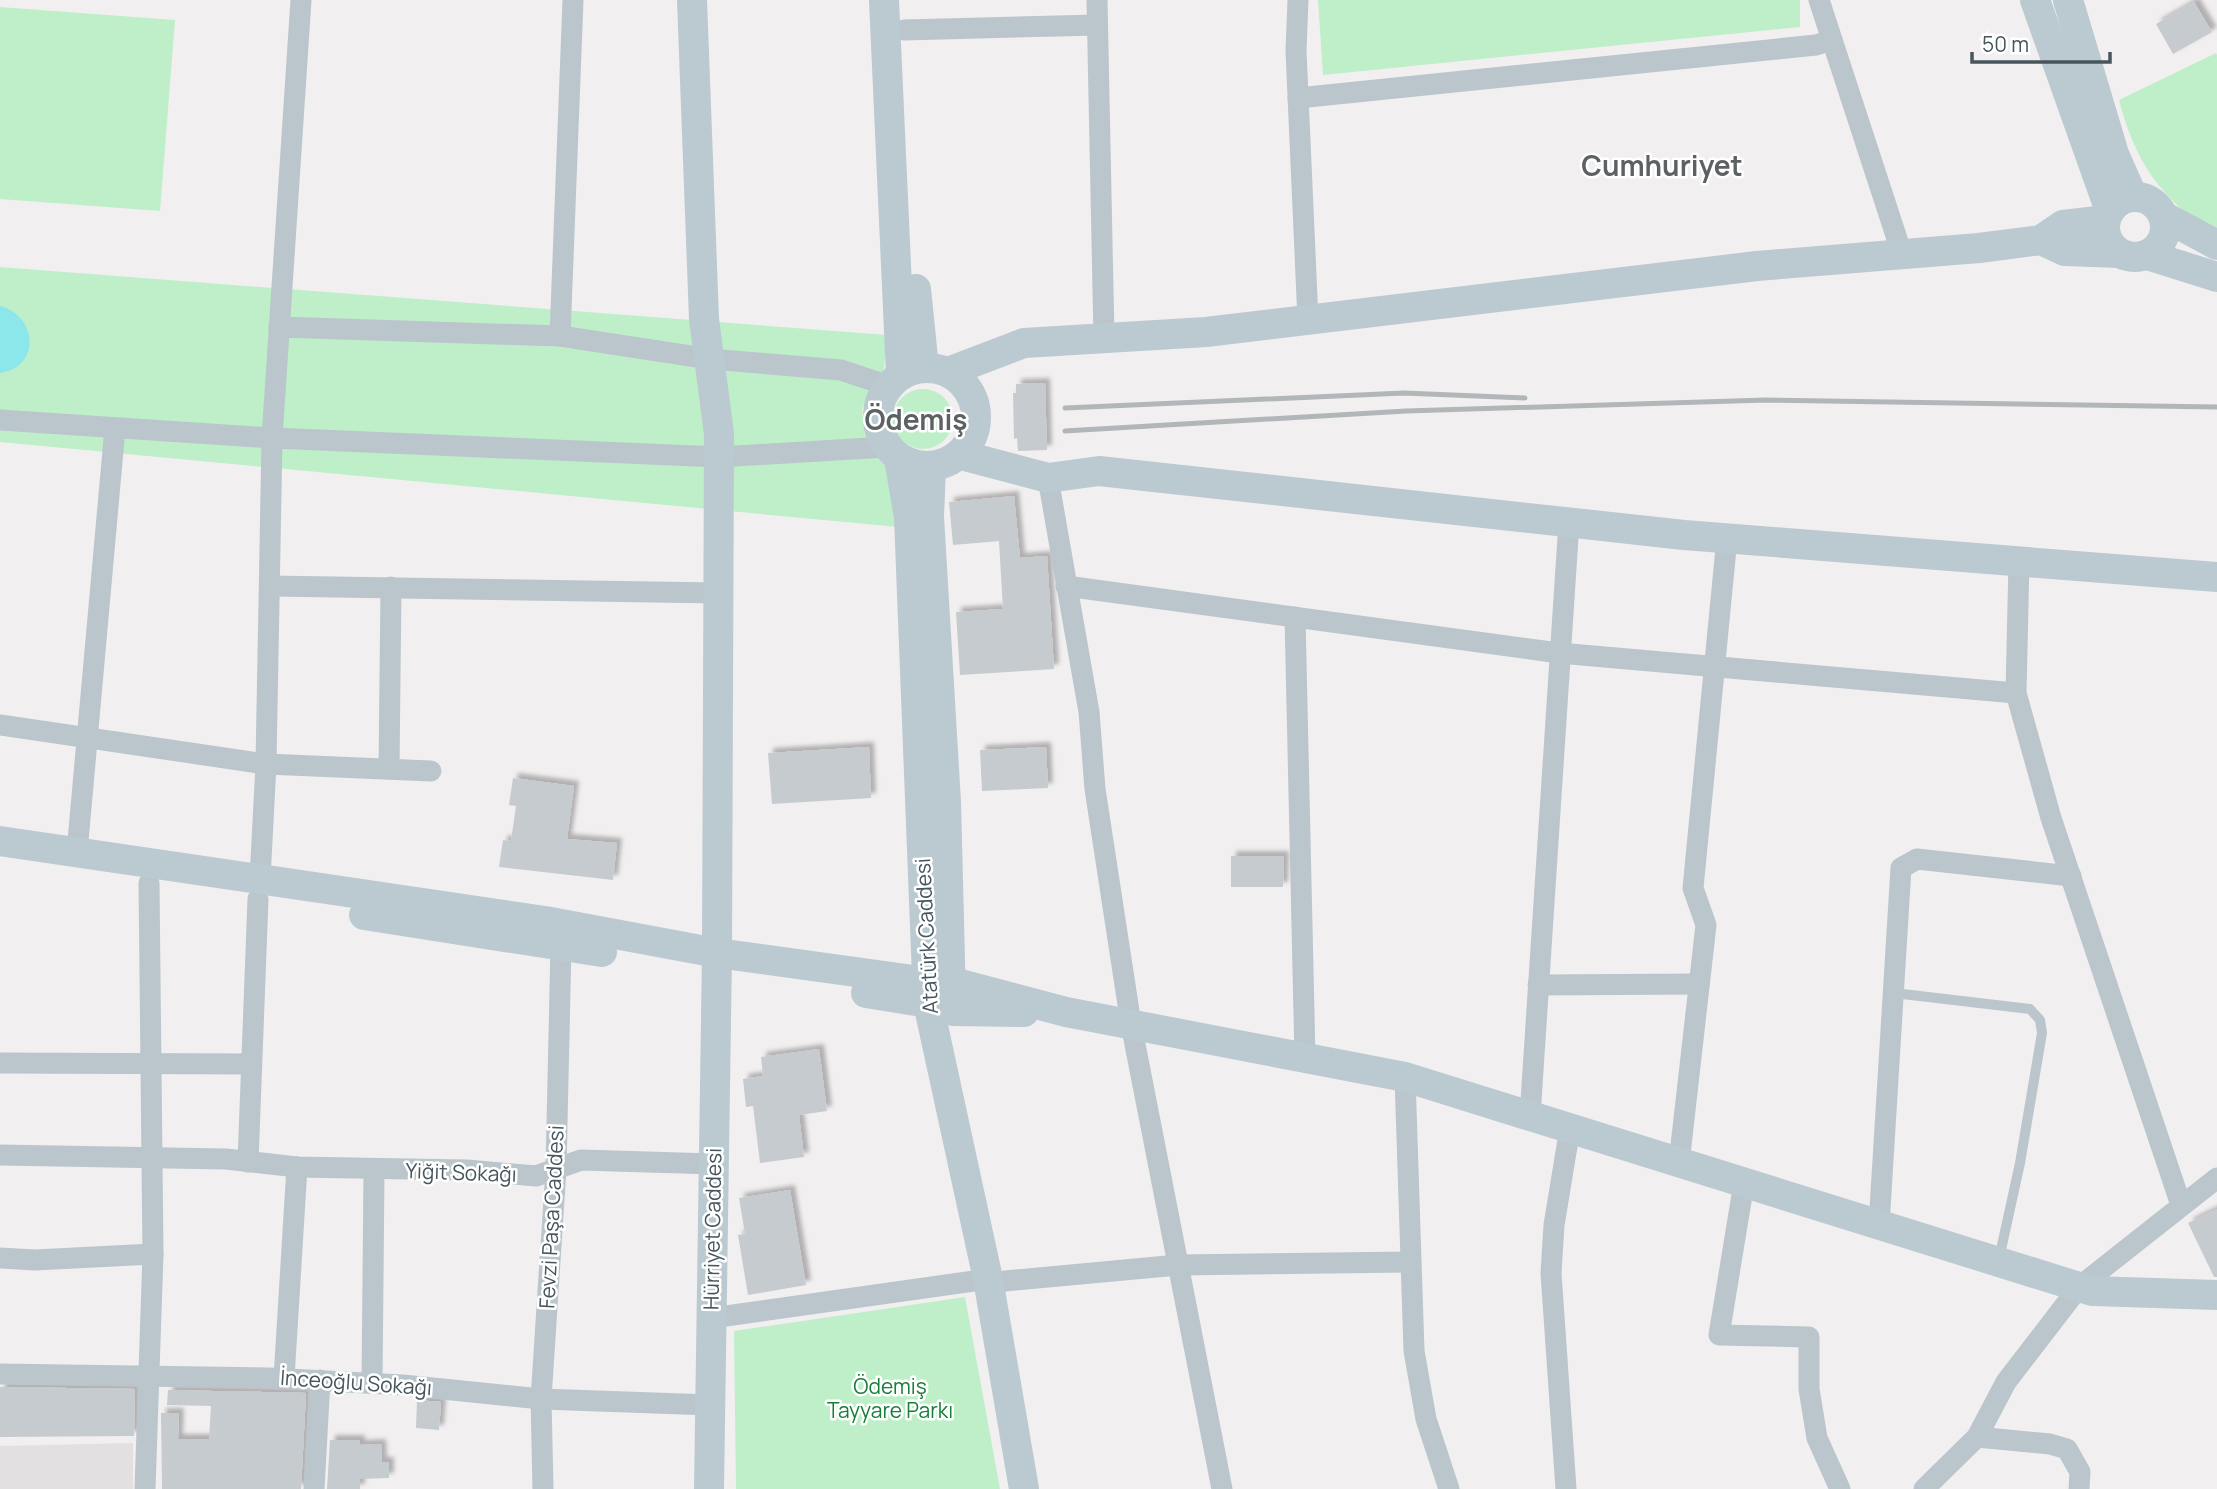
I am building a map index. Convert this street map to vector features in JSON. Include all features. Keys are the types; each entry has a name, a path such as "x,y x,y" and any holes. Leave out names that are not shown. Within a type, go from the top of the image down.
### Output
{"street":[{"path":"248,1162 266,764 272,438 301,0"},
{"path":"561,336 573,0"},
{"name":"Hürriyet Caddesi","path":"692,0 704,319 719,457 717,961 709,1489"},
{"path":"884,0 916,375"},
{"path":"903,0 916,375"},
{"path":"1097,0 1104,338"},
{"path":"1298,0 1298,98 1308,320"},
{"path":"1819,0 1902,254"},
{"path":"2035,0 2116,210"},
{"path":"2068,0 2114,154 2116,210 2108,239 2133,254 2217,277"},
{"path":"904,30 1097,25"},
{"path":"1298,98 1788,47 1832,40"},
{"path":"976,409 977,426 971,442 961,455 947,464 914,466 893,453 880,432 878,416 881,400 916,375 1024,343 1206,332 1757,266 2041,240 2063,225 2151,202 2163,216 2217,245"},
{"path":"2041,240 2065,251 2133,254 2155,251 2165,235 2163,216"},
{"path":"279,327 561,336 710,359 962,381 976,409 1002,446 1048,478 1088,712 1095,789 1131,1024 1222,1489"},
{"path":"0,420 272,438 719,457 893,453"},
{"path":"77,852 115,428"},
{"name":"Atatürk Caddesi","path":"893,453 909,517 939,994 1041,1489"},
{"path":"961,455 1048,478 1098,471 1727,538 2216,579"},
{"name":"Atatürk Caddesi","path":"931,467 931,564 946,802 939,994"},
{"path":"1530,1116 1569,522"},
{"path":"1679,1163 1706,925 1693,888 1727,538"},
{"path":"2019,561 2016,693 2071,876 2181,1205"},
{"path":"271,586 718,593"},
{"path":"1066,586 1559,653 2016,693"},
{"path":"389,769 391,587"},
{"path":"1294,617 1305,1058"},
{"path":"0,725 87,740 266,764 431,771"},
{"path":"0,841 77,852 561,945 717,961 1066,1012 1405,1077 2092,1291 2217,1295"},
{"path":"0,859 149,883 259,889 544,921 717,961"},
{"path":"1879,1225 1901,868 1917,859 2071,876"},
{"path":"145,1489 151,1376 153,1254 149,1157 149,883"},
{"name":"Fevzi Paşa Caddesi","path":"542,1489 541,1399 556,1169 561,945"},
{"path":"1538,985 1699,984"},
{"path":"0,1063 251,1064"},
{"path":"1405,1077 1409,1262 1419,1388 1449,1489"},
{"path":"1566,1489 1551,1273 1554,1225 1570,1128"},
{"name":"Yiğit Sokağı","path":"0,1154 149,1157 374,1171 467,1170 536,1176 581,1160 714,1164"},
{"path":"284,1378 297,1167"},
{"path":"372,1384 374,1171"},
{"path":"1924,1489 1977,1437 2006,1382 2079,1287 2217,1178"},
{"path":"1744,1183 1719,1335 1809,1337 1809,1389 1815,1425 1840,1489"},
{"path":"0,1258 35,1260 153,1254"},
{"path":"712,1318 996,1280 1178,1265 1409,1262"},
{"name":"Atatürk Caddesi","path":"996,1280 1024,1489"},
{"name":"İnceoğlu Sokağı","path":"0,1374 284,1378 541,1399 712,1405"},
{"path":"314,1489 320,1380"},
{"path":"1977,1437 2050,1444 2067,1449 2080,1472 2079,1489"}],"lane":[{"path":"1894,993 2030,1009 2040,1020 2042,1034 2022,1150 1998,1262"}],"shaded area":[{"path":"133,1443 133,1489 0,1489 0,1446"}],"green space":[{"path":"1318,0 1800,0 1800,27 1323,75"},
{"path":"0,7 175,20 160,211 0,199"},
{"path":"2216,53 2217,237 2181,209 2154,179 2134,143 2119,100"},
{"path":"0,267 887,335 884,368 862,409 865,435 878,458 896,476 898,527 0,442"},
{"path":"917,389 929,389 948,402 953,419 951,431 940,444 929,449 917,449 898,436 893,425 893,413 906,394"},
{"name":"Ödemiş Tayyare Parkı","path":"965,1297 1000,1489 736,1489 734,1331"}],"water":[{"path":"0,306 22,320 30,341 23,361 13,369 0,373"}],"building":[{"path":"2194,2 2212,32 2173,54 2156,24"},
{"path":"1045,383 1047,450 1018,451 1017,438 1014,439 1013,393 1016,393 1016,384"},
{"path":"1014,496 1020,558 1047,556 1054,669 960,675 956,612 1003,609 999,541 953,545 949,502"},
{"path":"869,747 871,798 772,804 768,753"},
{"path":"1046,747 1048,788 982,791 980,750"},
{"path":"513,778 574,786 567,839 617,843 613,880 499,867 503,840 511,841 516,806 509,805"},
{"path":"1231,856 1284,856 1283,887 1231,887"},
{"path":"819,1049 827,1111 799,1115 804,1157 760,1163 753,1106 746,1107 743,1079 763,1076 761,1057"},
{"path":"790,1190 806,1285 748,1295 738,1235 745,1234 739,1198"},
{"path":"2217,1209 2217,1277 2214,1277 2188,1223"},
{"path":"0,1387 135,1389 134,1436 0,1437"},
{"path":"168,1390 306,1393 301,1489 162,1489 161,1413 179,1413 178,1439 209,1439 211,1406 167,1405"},
{"path":"417,1400 441,1402 439,1430 416,1428"},
{"path":"330,1440 360,1440 360,1445 381,1444 382,1462 389,1462 389,1478 360,1479 360,1489 327,1489"}],"railway":[{"path":"1065,408 1404,393 1525,398"},
{"path":"1065,431 1406,411 1766,400 2217,407"}],"district":[{"name":"Cumhuriyet","path":"1662,166"},
{"name":"Ödemiş","path":"916,420"}]}
